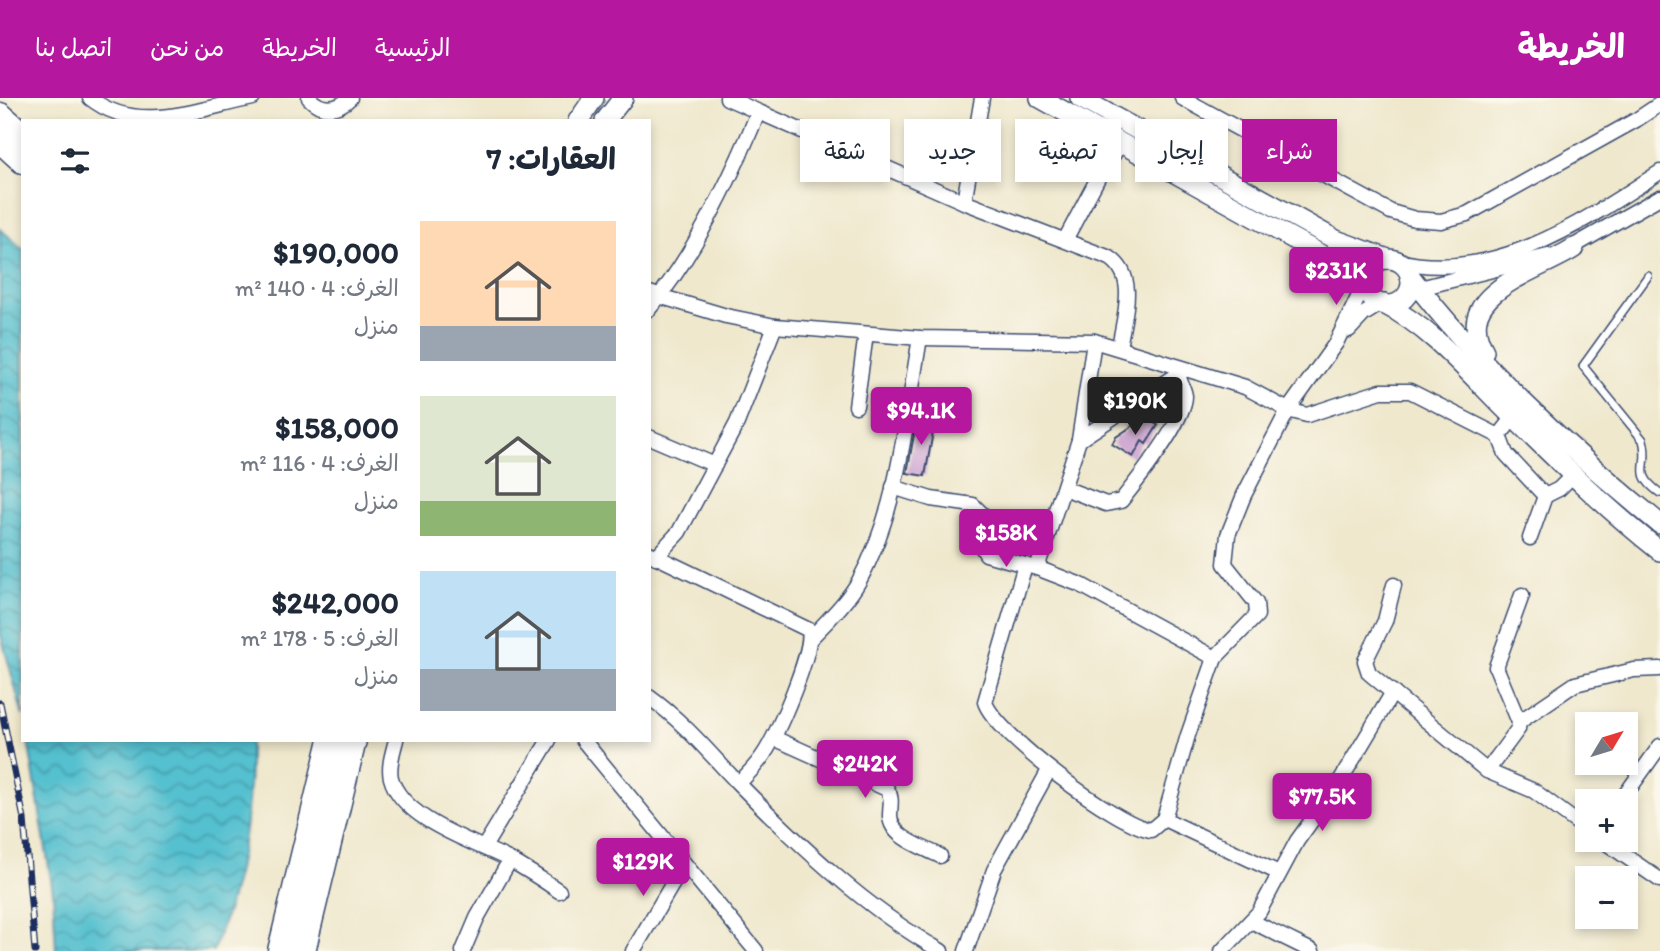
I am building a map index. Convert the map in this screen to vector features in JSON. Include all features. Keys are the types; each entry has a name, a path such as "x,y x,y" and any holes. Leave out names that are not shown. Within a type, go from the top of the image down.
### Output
{"highway":[{"path":"0,116 21,134"},
{"path":"0,139 21,158"},
{"path":"281,951 332,742"},
{"path":"302,951 353,742"}],"main road":[{"path":"579,119 594,98"},
{"path":"607,119 623,98"},
{"path":"1040,98 1078,119"},
{"path":"1080,98 1336,240 1402,263 1412,287 1602,476 1660,524"},
{"path":"1121,143 1315,251 1419,325 1572,475 1660,551"},
{"path":"1495,370 1474,330 1483,304 1497,289 1574,248"},
{"path":"1372,294 1366,276 1374,263 1392,259"},
{"path":"1372,294 1399,302 1412,287"}],"street":[{"path":"90,98 109,112 132,119 158,118 192,104 254,98"},
{"path":"309,98 334,114 350,98"},
{"path":"727,98 964,202 1110,258 1126,273 1128,283 1119,348"},
{"path":"964,202 982,98"},
{"path":"1182,98 1373,204 1415,219 1441,220 1452,220 1476,210 1660,104"},
{"path":"758,113 733,175 652,300 775,326 920,338 1094,341 1183,371 1245,387 1288,411 1307,415 1381,391 1410,391 1499,436 1506,454 1545,496"},
{"path":"1392,259 1414,265 1452,265 1540,243 1585,221 1660,172"},
{"path":"1065,240 1096,182"},
{"path":"1412,287 1574,248 1660,197"},
{"path":"1094,341 1079,440 1064,488 1031,566 985,702 987,709 1010,734 1049,770 1133,825 1151,830 1164,819 1188,735 1215,658 1257,614 1256,603 1225,564 1225,548 1240,504 1288,411 1372,294"},
{"path":"1336,343 1364,314 1372,294"},
{"path":"775,326 737,423 715,465 679,532 653,555 802,625 809,630 811,638"},
{"path":"856,406 866,334"},
{"path":"739,783 764,756 774,738 811,638 859,582 893,487 920,338"},
{"path":"1079,440 1183,371"},
{"path":"1064,488 1106,504 1121,501 1178,418 1185,394 1183,371"},
{"path":"1499,436 1514,417"},
{"path":"651,438 715,465"},
{"path":"1530,538 1545,496 1559,489 1572,475"},
{"path":"893,487 931,499 973,505 983,515 983,549 986,554 1031,566 1081,584 1215,658"},
{"path":"1394,585 1385,621 1364,665 1369,673 1487,771 1534,791 1575,821"},
{"path":"1487,771 1516,736 1519,722 1496,667 1522,595"},
{"path":"1519,722 1574,684 1634,670 1660,669"},
{"path":"1222,951 1251,921 1307,825 1340,781 1393,692"},
{"path":"651,699 682,722 739,783 873,909 941,951"},
{"path":"774,738 887,789 891,795 890,820 895,831 940,856"},
{"path":"395,742 390,762 391,777 396,789 424,817 445,832 510,860 559,891"},
{"path":"484,847 548,742"},
{"path":"585,742 756,951"},
{"path":"1629,789 1660,747"},
{"path":"966,951 994,870 1049,770"},
{"path":"1164,819 1279,873"},
{"path":"1619,852 1660,880"},
{"path":"463,951 477,918 510,860"},
{"path":"633,951 684,866"},
{"path":"1251,921 1312,951"}],"lane":[{"path":"1648,276 1583,366 1643,440 1642,474 1646,483 1660,493"}],"water":[{"path":"0,229 21,247 21,709 0,632"},
{"path":"28,742 250,742 249,795 242,847 231,899 213,951 56,951 53,892"}],"building":[{"path":"917,418 935,421 925,476 907,473"},
{"path":"1145,418 1158,425 1146,444 1142,441 1133,457 1112,444 1116,437 1134,425 1139,429"}],"railway":[{"path":"0,703 24,819 35,951"}]}
